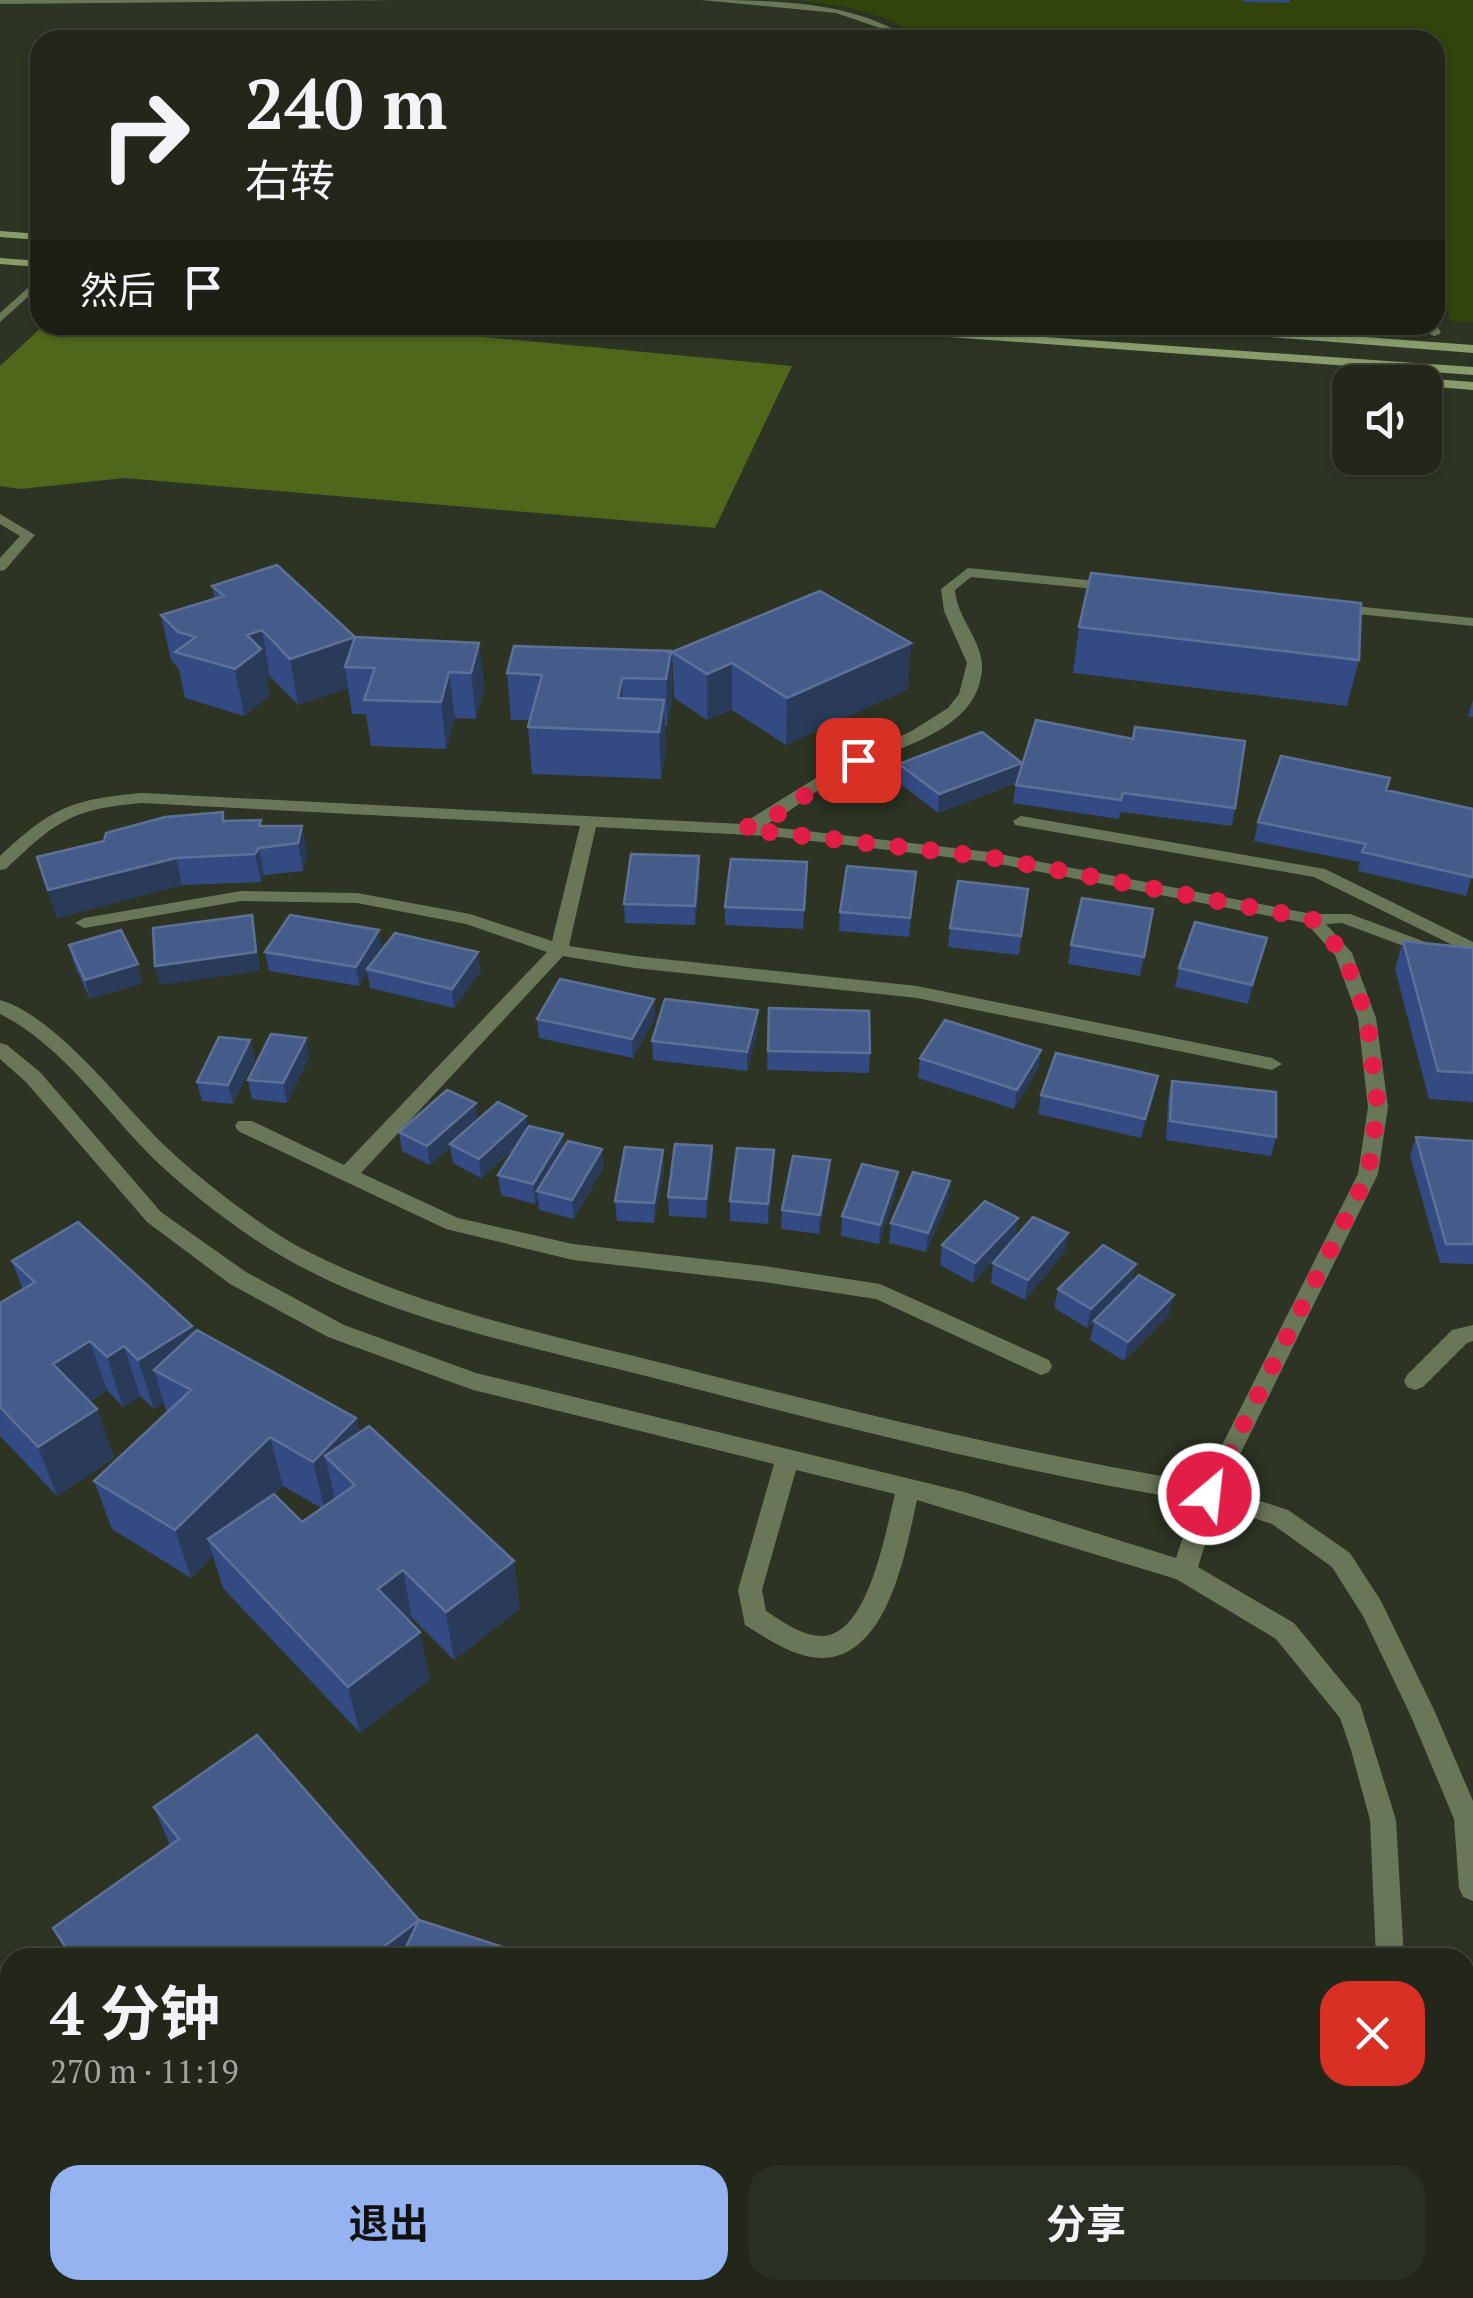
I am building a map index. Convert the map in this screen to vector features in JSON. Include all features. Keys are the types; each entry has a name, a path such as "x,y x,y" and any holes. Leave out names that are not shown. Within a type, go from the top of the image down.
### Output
{"main road":[{"path":"0,234 30,236"},
{"path":"0,261 30,263"},
{"path":"1445,331 1473,336"},
{"path":"914,335 955,344 1473,386"},
{"path":"963,335 1473,371"},
{"path":"1289,335 1473,349"}],"street":[{"path":"0,2 394,0"},
{"path":"704,0 834,10 890,30"},
{"path":"0,318 30,290"},
{"path":"0,518 28,535 0,567"},
{"path":"743,829 787,810 834,772 928,728 960,706 974,674 969,640 947,606 948,590 968,572 1143,589"},
{"path":"1318,606 1473,622"},
{"path":"0,866 54,815 86,802 142,798 743,829 989,857 1312,919 1344,918 1460,962 1473,963"},
{"path":"347,1175 559,950 589,821"},
{"path":"1021,821 1319,873 1473,949"},
{"path":"84,923 242,896 357,898 470,920 559,950 634,962 917,992 1272,1064"},
{"path":"1184,1571 1209,1494 1368,1174 1378,1107 1367,1018 1343,953 1312,919"},
{"path":"0,1006 18,1015 74,1061 158,1152 235,1213 291,1252 367,1289 494,1330 745,1393 1081,1472 1209,1494 1280,1517 1341,1560 1372,1609 1467,1818 1473,1888"},
{"path":"0,1049 33,1077 154,1217 238,1278 336,1330 474,1382 908,1488 1184,1571 1285,1632 1350,1712 1383,1820 1389,1948"},
{"path":"244,1126 453,1224 573,1252 880,1292 1041,1366"},
{"path":"1414,1381 1460,1336 1473,1332"},
{"path":"787,1459 750,1590 754,1616 799,1644 834,1646 864,1625 880,1600 908,1488"}],"shaded area":[{"path":"796,0 1473,0 1473,322 1451,321 1445,307 1445,30 908,30 844,7"},
{"path":"33,335 463,335 792,366 715,528 124,478 21,489 0,486 0,366"}],"building":[{"path":"277,565 355,637 290,659 262,630 247,635 261,649 235,669 175,652 196,637 178,632 161,615 224,596 212,586"},
{"path":"1091,573 1361,603 1359,660 1079,627"},
{"path":"820,591 911,643 787,698 732,663 707,674 672,652"},
{"path":"355,637 479,643 471,673 449,672 441,702 364,700 375,668 345,667"},
{"path":"514,646 671,651 666,679 622,678 618,698 664,700 659,732 528,727 542,675 507,673"},
{"path":"1036,720 1133,739 1135,727 1245,741 1235,808 1123,793 1121,800 1016,785"},
{"path":"982,732 1022,763 939,794 899,764"},
{"path":"1281,756 1390,778 1386,790 1473,809 1472,877 1362,852 1366,844 1258,822"},
{"path":"223,812 223,821 261,820 259,826 302,826 298,843 259,848 255,854 176,858 48,890 37,857 104,841 106,833 165,817"},
{"path":"631,854 699,856 695,906 624,904"},
{"path":"731,859 807,862 804,910 725,907"},
{"path":"847,866 916,872 910,918 840,912"},
{"path":"958,881 1028,889 1021,936 950,928"},
{"path":"1082,898 1153,909 1144,957 1071,945"},
{"path":"252,915 256,952 155,966 153,928"},
{"path":"290,915 379,930 356,967 265,952"},
{"path":"1195,922 1267,938 1252,985 1179,968"},
{"path":"121,930 138,964 85,980 69,945"},
{"path":"395,933 478,952 452,989 367,969"},
{"path":"1403,941 1473,948 1473,1073 1438,1071"},
{"path":"560,979 654,999 632,1039 537,1019"},
{"path":"665,999 758,1010 747,1052 652,1041"},
{"path":"769,1008 869,1011 870,1053 768,1051"},
{"path":"945,1020 1041,1050 1017,1090 920,1058"},
{"path":"271,1034 306,1038 283,1083 248,1080"},
{"path":"219,1037 250,1040 228,1085 197,1082"},
{"path":"1056,1053 1158,1076 1145,1119 1041,1095"},
{"path":"1172,1081 1276,1092 1276,1137 1170,1121"},
{"path":"447,1090 476,1103 427,1146 399,1132"},
{"path":"498,1102 526,1116 479,1159 450,1144"},
{"path":"529,1126 563,1134 533,1184 498,1175"},
{"path":"1416,1137 1473,1141 1473,1244 1446,1244"},
{"path":"568,1141 602,1149 572,1200 537,1191"},
{"path":"675,1144 712,1146 706,1199 668,1197"},
{"path":"625,1147 663,1150 654,1203 615,1201"},
{"path":"737,1148 774,1150 768,1204 730,1201"},
{"path":"793,1156 830,1160 820,1215 782,1210"},
{"path":"862,1164 898,1172 880,1225 842,1216"},
{"path":"913,1172 950,1181 928,1233 891,1223"},
{"path":"985,1201 1018,1218 975,1263 942,1245"},
{"path":"1033,1217 1068,1233 1028,1280 993,1263"},
{"path":"78,1222 192,1326 138,1360 124,1346 107,1357 90,1341 53,1364 97,1409 38,1447 0,1407 0,1303 35,1282 12,1261"},
{"path":"1103,1245 1136,1264 1091,1309 1058,1289"},
{"path":"1139,1275 1174,1295 1128,1342 1094,1321"},
{"path":"197,1330 356,1418 313,1462 270,1437 175,1530 94,1481 191,1390 154,1370"},
{"path":"369,1426 514,1561 446,1612 403,1570 378,1589 420,1632 348,1687 208,1539 274,1494 302,1522 355,1485 325,1456"},
{"path":"257,1735 419,1920 382,1948 66,1948 53,1928 179,1839 154,1807"},
{"path":"419,1920 506,1948 406,1948"}],"route":[{"path":"858,760 834,772 787,810 743,829 989,857 1312,919 1343,953 1367,1018 1378,1107 1368,1174 1209,1494"}]}
